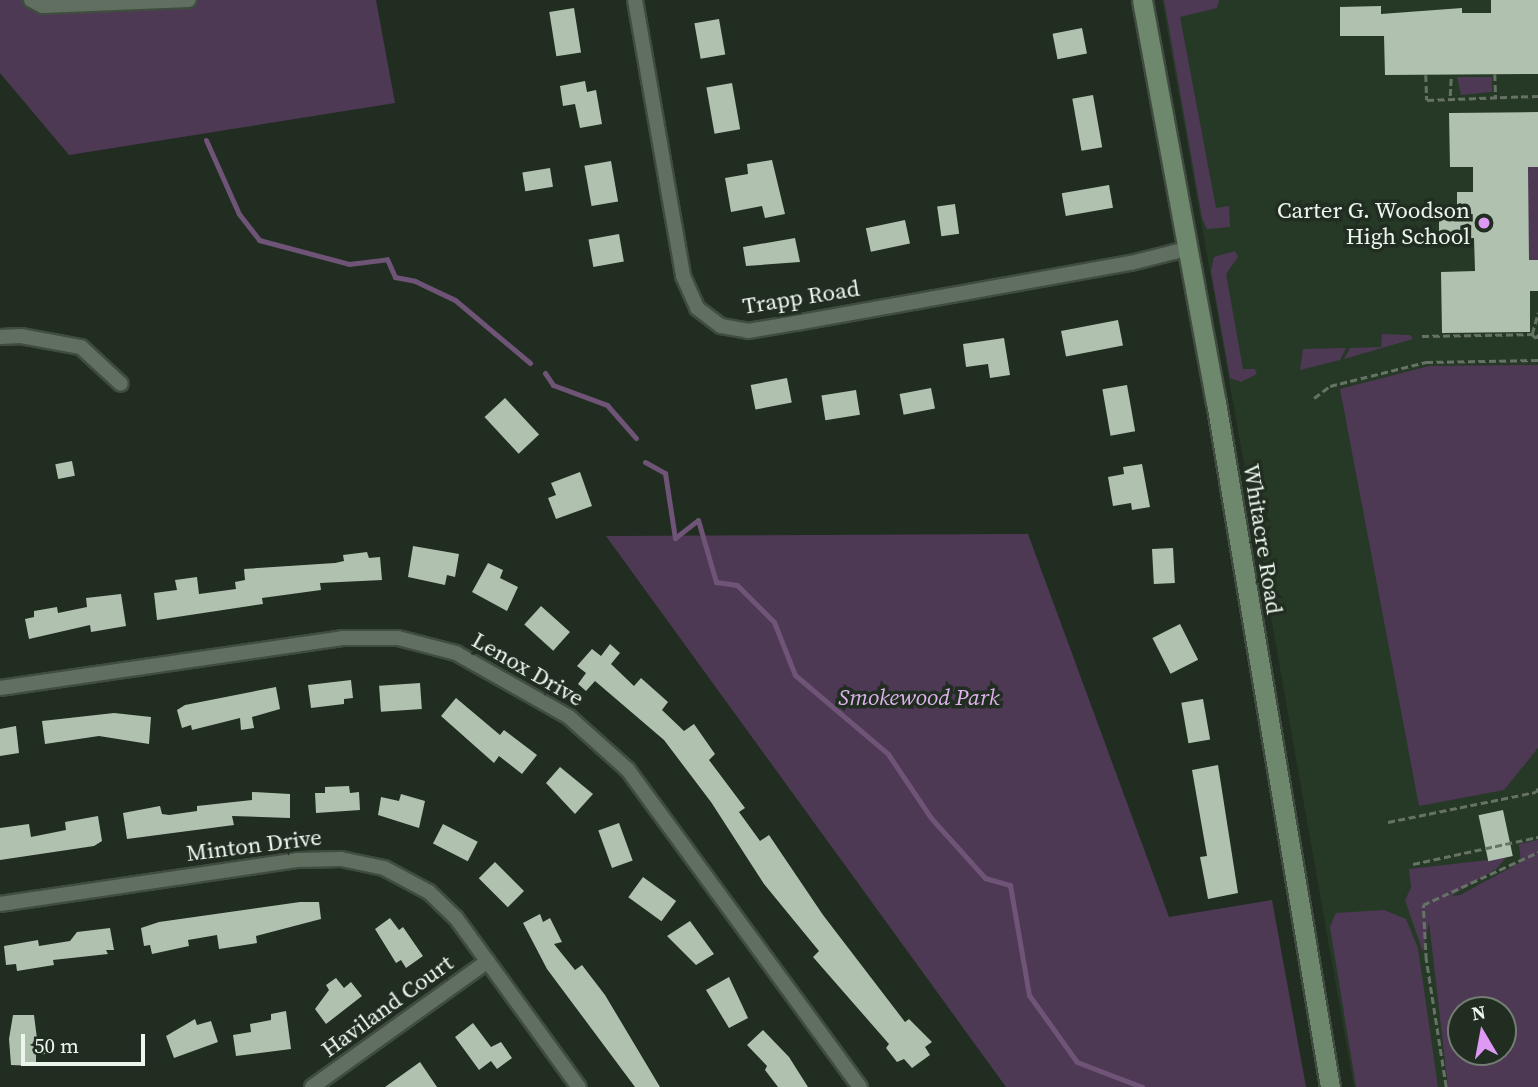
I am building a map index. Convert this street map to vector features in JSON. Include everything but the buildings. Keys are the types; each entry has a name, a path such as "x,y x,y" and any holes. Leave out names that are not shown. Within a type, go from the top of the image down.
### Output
{"street":[{"path":"31,0 43,6 110,6 189,0"},
{"name":"Trapp Road","path":"635,0 683,276 697,309 721,326 748,331 796,323 1131,263 1186,248"},
{"name":"Whitacre Road","path":"1142,0 1330,1087"},
{"path":"0,337 21,336 81,347 121,384"},
{"name":"Lenox Drive","path":"0,688 355,636 398,638 456,653 548,702 628,770 860,1087"},
{"name":"Minton Drive","path":"0,904 297,860 341,859 384,868 429,892 456,918 579,1087"},
{"name":"Haviland Court","path":"312,1087 488,961"}],"path":[{"path":"1495,74 1496,97"},
{"path":"1426,75 1427,100 1450,97 1538,96"},
{"path":"1450,97 1451,75"},
{"path":"1532,334 1538,313"},
{"path":"1422,336 1532,334 1535,338 1538,335"},
{"path":"1314,398 1330,386 1413,364 1538,360"},
{"path":"1388,822 1538,792"},
{"path":"1413,864 1538,837"},
{"path":"1446,1087 1426,960 1423,905 1538,852"}],"shaded area":[{"path":"1162,0 1538,0 1538,1087 1354,1087"}],"green space":[{"path":"0,0 376,0 395,103 69,155 0,73"},
{"path":"1164,0 1219,0 1217,8 1180,17 1216,208 1229,206 1230,227 1207,229 1202,218"},
{"path":"1457,77 1492,77 1492,92 1461,95"},
{"path":"1528,167 1538,167 1538,260 1528,260"},
{"path":"1235,251 1238,257 1226,274 1243,369 1255,369 1257,374 1241,382 1230,378 1211,271 1214,257"},
{"path":"1382,334 1410,335 1413,339 1344,359 1350,348 1381,347"},
{"path":"1346,348 1340,360 1300,370 1303,349"},
{"path":"1538,365 1538,748 1504,790 1419,806 1340,389 1429,366"},
{"name":"Smokewood Park","path":"1028,534 1169,917 1272,900 1306,1087 1006,1087 606,536"},
{"path":"1538,840 1538,1087 1448,1087 1429,922 1423,952 1405,900 1411,888 1409,869 1506,858 1496,869 1451,896 1460,895 1521,862 1519,844"},
{"path":"1384,910 1406,919 1418,948 1438,1087 1356,1087 1330,927 1336,913"}],"waterway":[{"path":"206,140 239,214 259,240 349,264 387,259 395,277 415,281 455,300 530,363"},
{"path":"545,373 553,385 607,405 636,438"},
{"path":"645,462 665,473 675,538 698,520 716,582 737,585 774,622 795,675 888,754 931,818 985,878 1010,885 1029,995 1077,1062 1142,1087"}],"place":[{"name":"Carter G. Woodson High School","path":"1484,223"}]}
